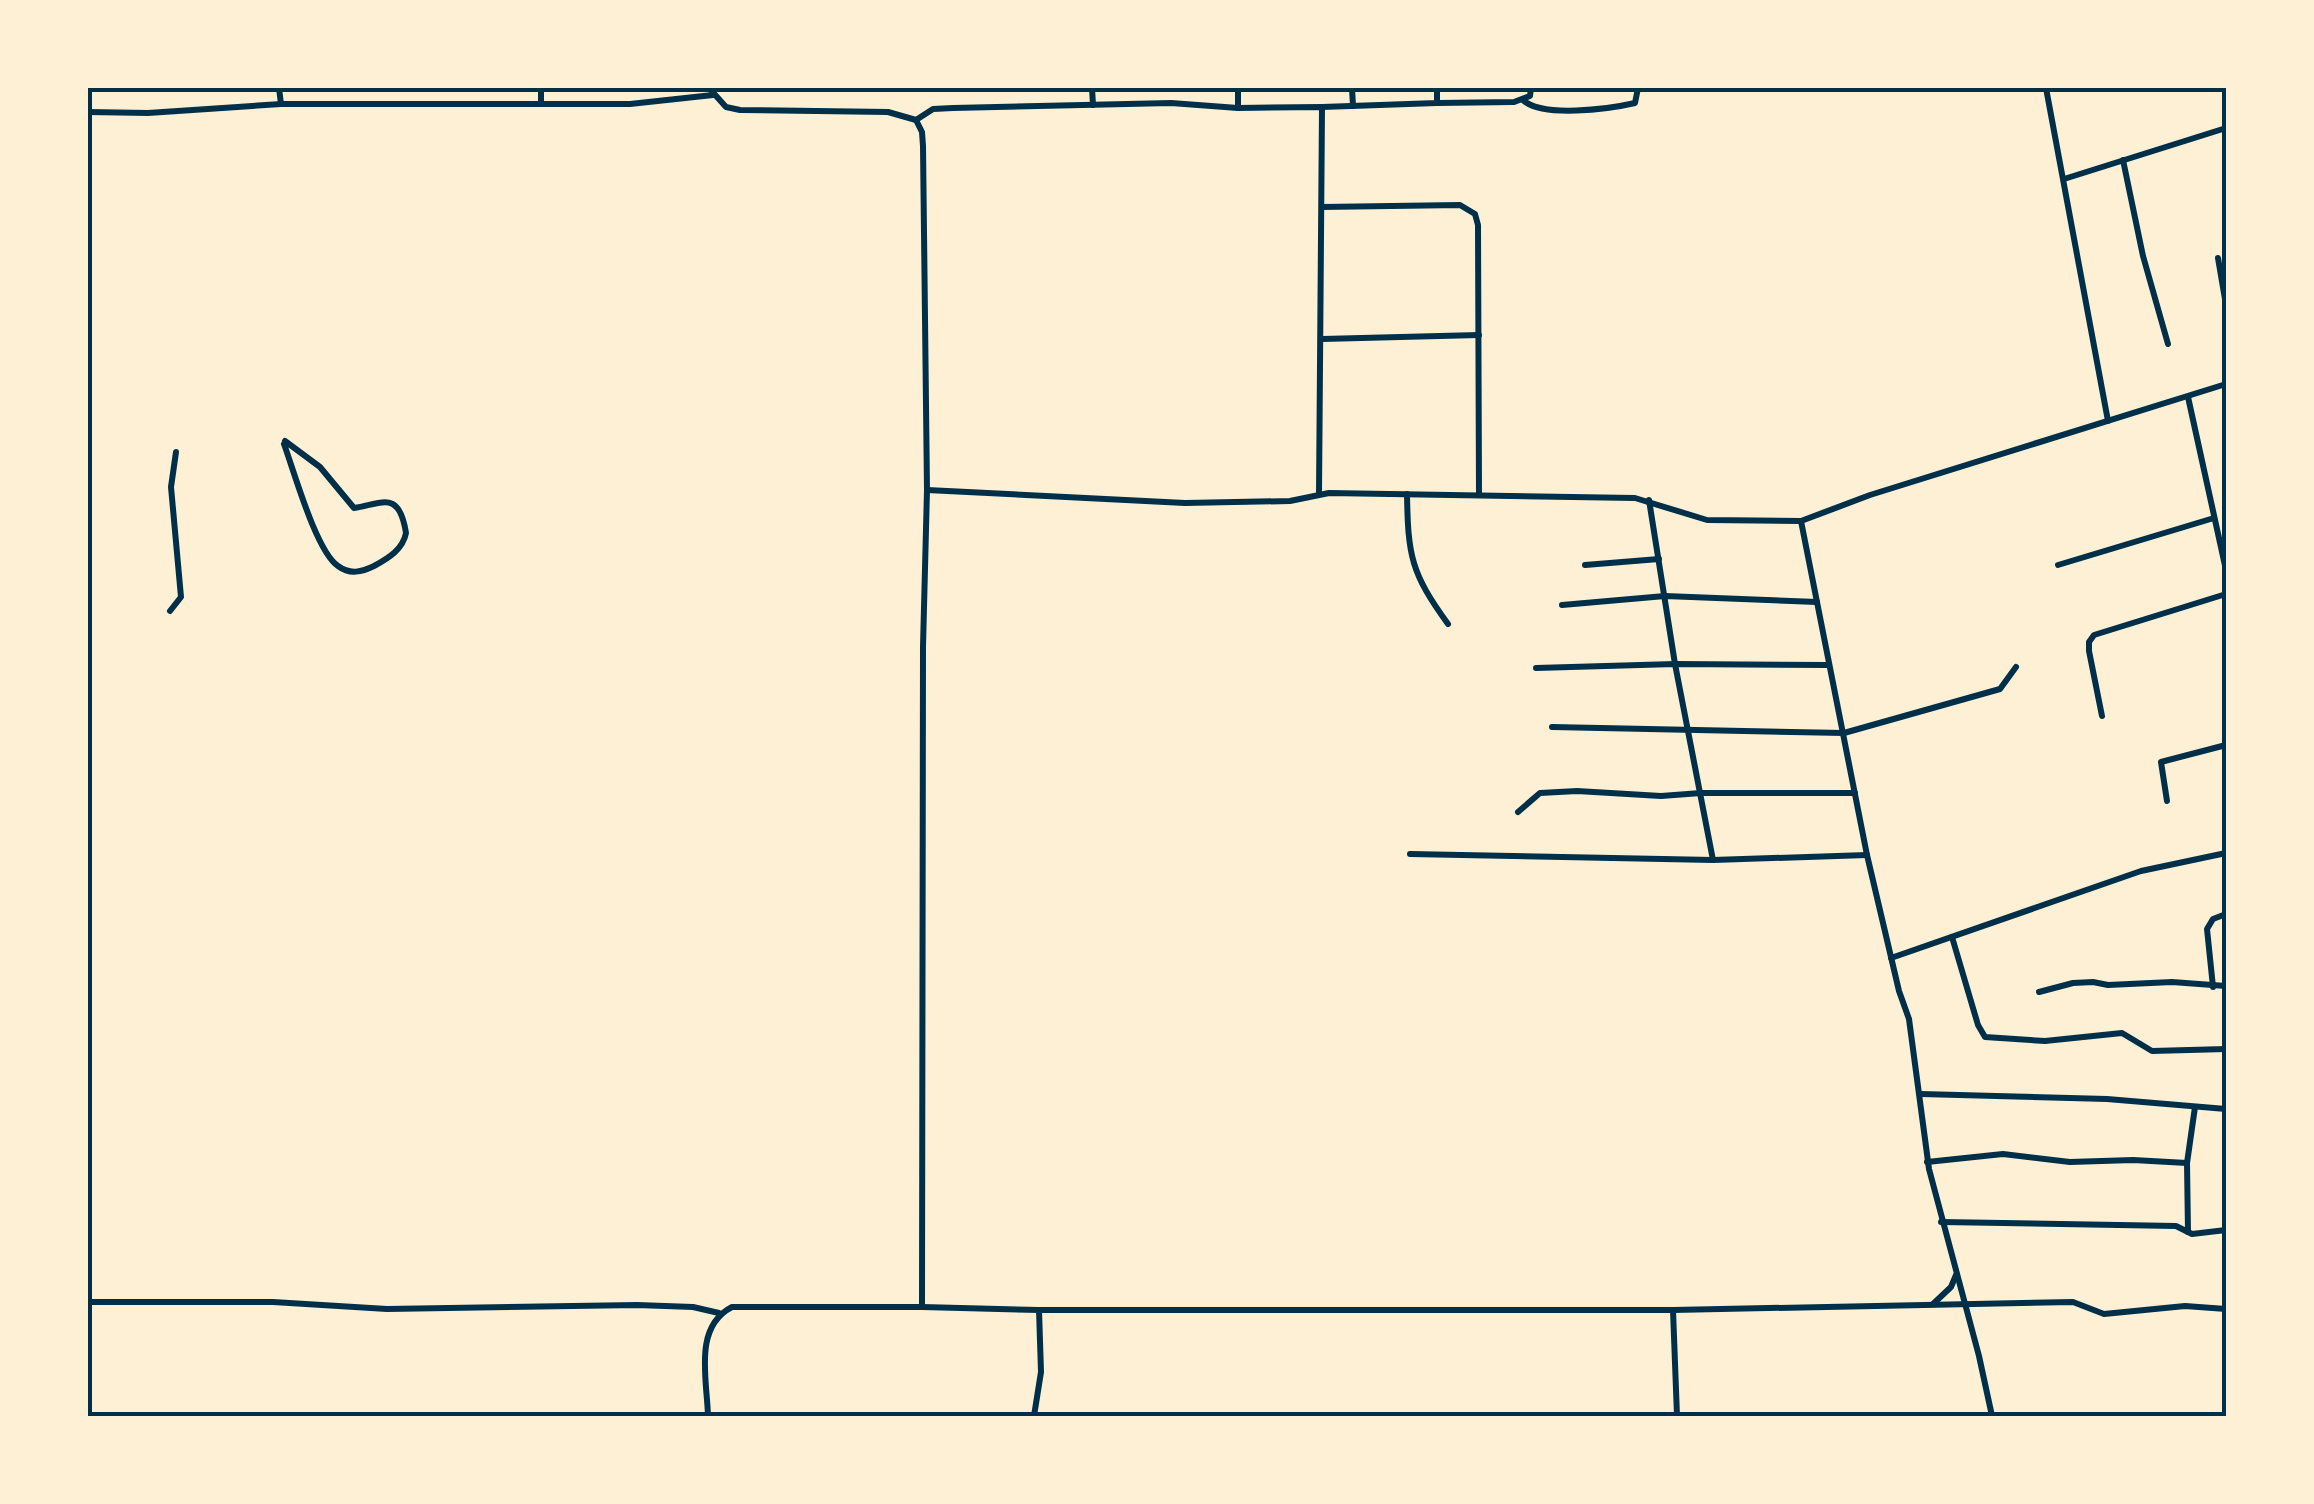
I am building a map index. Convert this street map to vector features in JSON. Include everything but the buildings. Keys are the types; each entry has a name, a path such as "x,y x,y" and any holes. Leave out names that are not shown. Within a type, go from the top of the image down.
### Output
{"street":[{"path":"280,88 281,104"},
{"path":"542,88 542,103"},
{"path":"1092,88 1092,105"},
{"path":"1238,88 1238,108"},
{"path":"1352,88 1353,106"},
{"path":"1437,88 1437,104"},
{"path":"916,120 933,108 1171,103 1238,108 1322,107 1522,100 1530,96 1531,88"},
{"path":"1522,100 1530,107 1618,107 1634,103 1638,88"},
{"path":"2046,88 2108,421"},
{"path":"88,112 148,114 281,104 630,104 711,91 726,107 740,110 888,112 916,120 923,146 927,490 923,647 922,1306"},
{"path":"1320,494 1322,107"},
{"path":"2064,178 2226,129"},
{"path":"2123,160 2143,256 2168,344"},
{"path":"1322,207 1469,208 1476,214 1480,496"},
{"path":"2218,258 2226,305"},
{"path":"1322,338 1479,335"},
{"path":"927,490 1186,503 1290,500 1320,494 1649,500 1707,520 1801,521 1870,495 2226,384"},
{"path":"2188,397 2226,570"},
{"path":"284,442 320,467 354,508 388,501 396,509 406,533 398,550 362,572 350,572 330,560 284,442"},
{"path":"170,612 181,597 171,487 176,452"},
{"path":"1407,494 1412,564 1424,592 1448,624"},
{"path":"1649,500 1713,860"},
{"path":"2058,565 2214,518"},
{"path":"1801,521 1867,855 1909,1019 1927,1162 1980,1356 1992,1416"},
{"path":"1584,565 1659,559"},
{"path":"2102,716 2089,652 2094,636 2226,594"},
{"path":"1562,605 1666,596 1817,602"},
{"path":"1536,668 1830,665"},
{"path":"1552,727 1844,732 2000,688 2016,667"},
{"path":"2167,801 2160,762 2226,746"},
{"path":"1518,812 1540,793 1661,796 1701,792 1855,792"},
{"path":"1891,958 2141,871 2226,853"},
{"path":"1410,854 1713,860 1867,855"},
{"path":"2213,987 2207,929 2212,920 2226,914"},
{"path":"1952,937 1985,1037 2045,1041 2122,1033 2152,1051 2226,1049"},
{"path":"2039,992 2093,982 2226,986"},
{"path":"1921,1094 2106,1099 2226,1109"},
{"path":"2188,1232 2187,1163 2195,1107"},
{"path":"1927,1162 2004,1154 2070,1162 2187,1163"},
{"path":"1941,1222 2176,1226 2188,1232 2226,1230"},
{"path":"1932,1305 1951,1287 1957,1274"},
{"path":"88,1302 273,1302 387,1310 637,1306 692,1307 720,1313"},
{"path":"708,1416 706,1337 720,1313 732,1307 1673,1310 2073,1302 2104,1314 2185,1306 2226,1309"},
{"path":"1034,1416 1041,1372 1039,1310"},
{"path":"1673,1310 1677,1416"}]}
